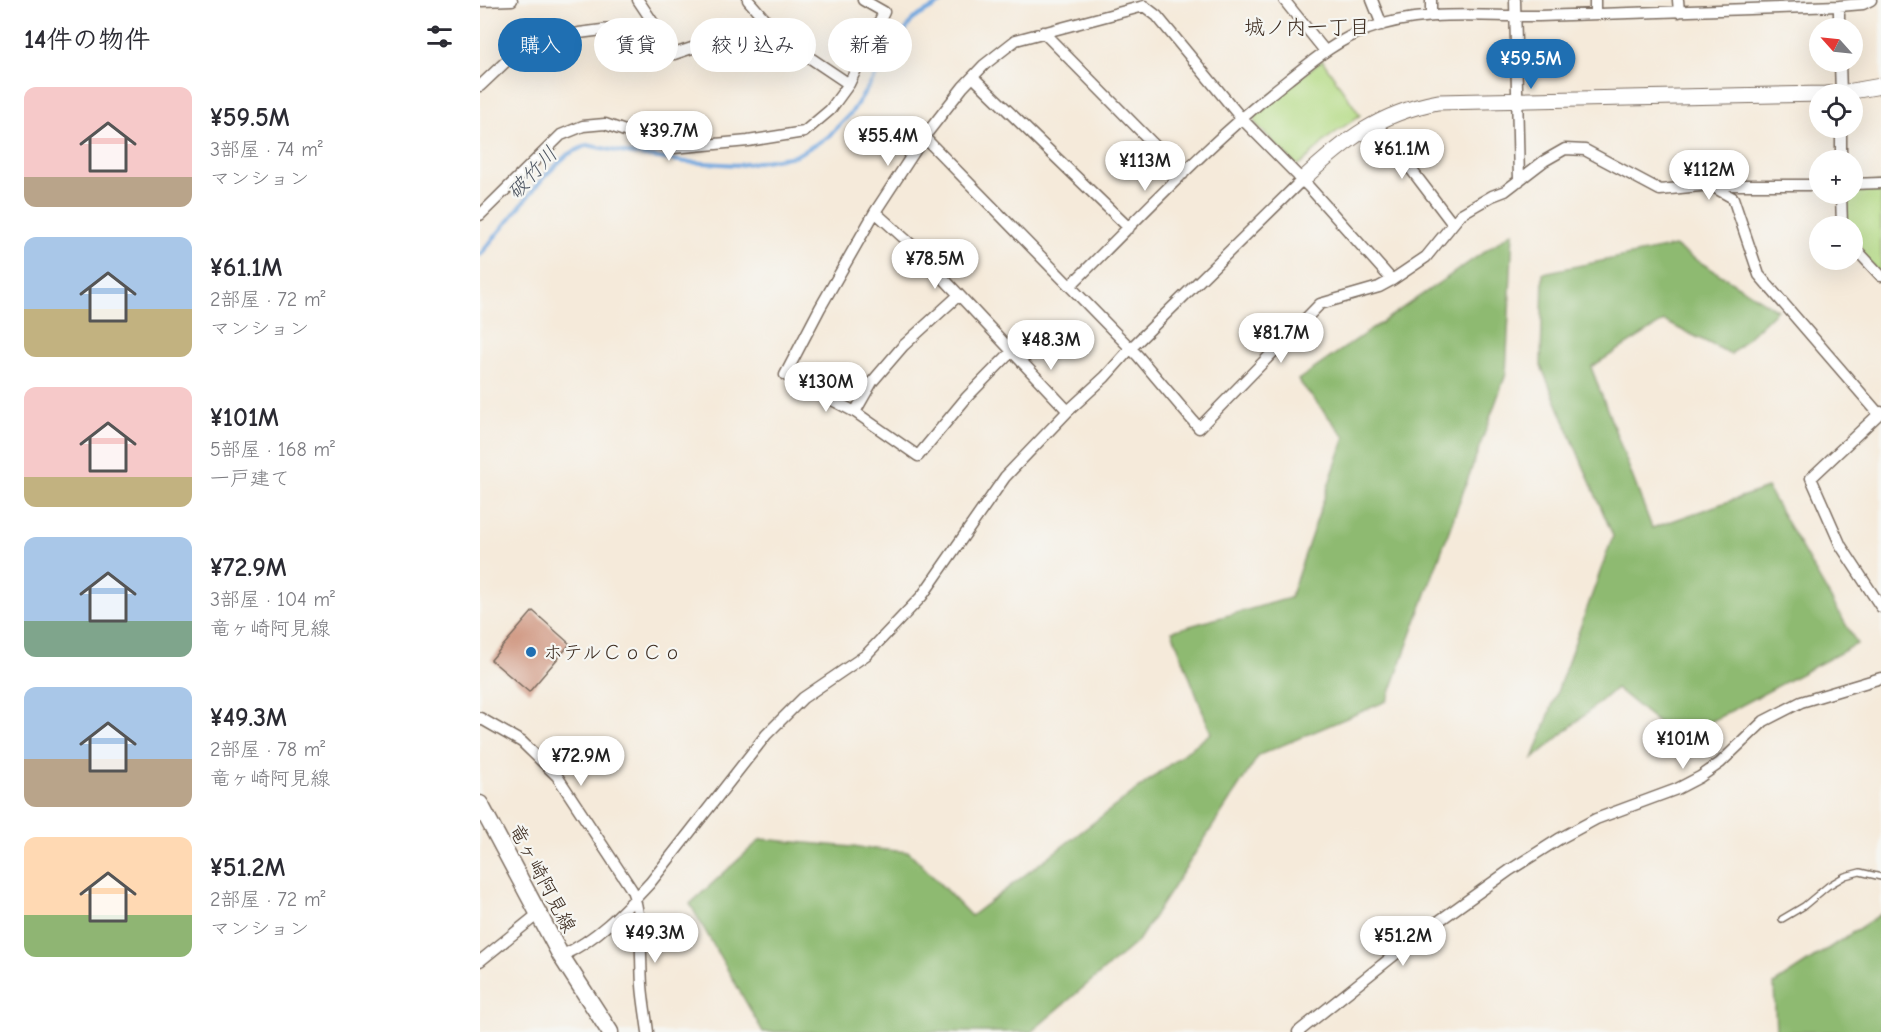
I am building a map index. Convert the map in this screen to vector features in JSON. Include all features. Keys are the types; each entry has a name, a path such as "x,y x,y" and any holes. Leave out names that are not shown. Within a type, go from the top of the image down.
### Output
{"main road":[{"name":"竜ヶ崎阿見線","path":"480,804 561,956 610,1032"}],"street":[{"path":"480,1 512,0"},
{"path":"638,0 650,18"},
{"path":"748,0 764,18"},
{"path":"480,215 561,135 583,126 605,124 673,148 748,141 804,132 830,110 849,84 884,12 863,0"},
{"path":"1284,0 1325,51"},
{"path":"1372,0 1383,25"},
{"path":"1431,0 1431,16"},
{"path":"1515,0 1519,181"},
{"path":"1595,0 1596,14"},
{"path":"1678,0 1679,12"},
{"path":"1070,286 1241,118 1325,51 1366,29 1404,20 1453,14 1515,16 1679,12 1839,6 1863,4 1871,0"},
{"path":"1012,350 967,397 918,456 855,412 785,375 875,212 924,137 984,65 1016,40 1144,6 1157,16 1241,118 1302,180 1392,280"},
{"path":"1839,6 1839,18"},
{"path":"480,86 515,53 536,44 594,31"},
{"path":"1043,32 1183,174"},
{"path":"816,62 849,84"},
{"path":"973,77 1129,228"},
{"path":"1863,90 1881,86"},
{"path":"561,956 595,936 636,899 766,735 803,698 866,655 922,596 1005,477 1068,411 1105,377 1130,348 1336,148 1377,121 1406,110 1438,102 1809,95"},
{"path":"1377,121 1382,131 1452,223"},
{"path":"924,137 1130,348 1199,428 1320,303 1379,287 1392,280 1426,257 1461,214 1505,191 1544,161 1565,149 1575,148 1597,155 1660,190 1710,185 1809,185"},
{"path":"1863,184 1881,183"},
{"path":"1710,185 1733,198 1759,275 1880,413 1811,478 1841,546 1881,607"},
{"path":"875,212 915,248 1068,411"},
{"path":"1863,256 1881,276"},
{"path":"855,412 872,382 903,346 959,295"},
{"path":"1298,1032 1422,933 1510,870 1559,839 1596,819 1677,789 1700,777 1720,763 1764,721 1801,702 1881,678"},
{"path":"480,718 522,742 557,776 616,863 636,899 642,989 648,1032"},
{"path":"480,961 538,914"}],"lane":[{"path":"1782,919 1845,876 1860,872 1881,877"}],"green space":[{"path":"1322,60 1360,115 1328,138 1301,164 1296,165 1255,123 1254,115"},
{"path":"1881,183 1881,276 1863,256 1863,216 1842,216 1841,204 1863,204 1863,184"},
{"path":"1513,232 1506,374 1387,701 1259,755 1138,941 1031,1032 763,1032 690,904 761,839 909,852 971,916 1211,733 1172,631 1290,598 1345,437 1298,380"},
{"path":"1674,246 1777,310 1731,354 1664,321 1591,367 1652,528 1767,488 1857,644 1678,739 1616,688 1533,759 1613,536 1541,366 1543,273"},
{"path":"1881,914 1881,1032 1776,1032 1774,984"}],"building":[{"name":"ホテルＣｏＣｏ","path":"533,611 570,644 529,692 491,660"}],"waterway":[{"name":"破竹川","path":"480,255 545,176 567,155 587,145 686,162 739,165 795,156 828,137 851,113 913,19 946,0"}],"place":[{"name":"ホテルＣｏＣｏ","path":"531,652"}],"district":[{"name":"城ノ内一丁目","path":"1307,27"}]}
